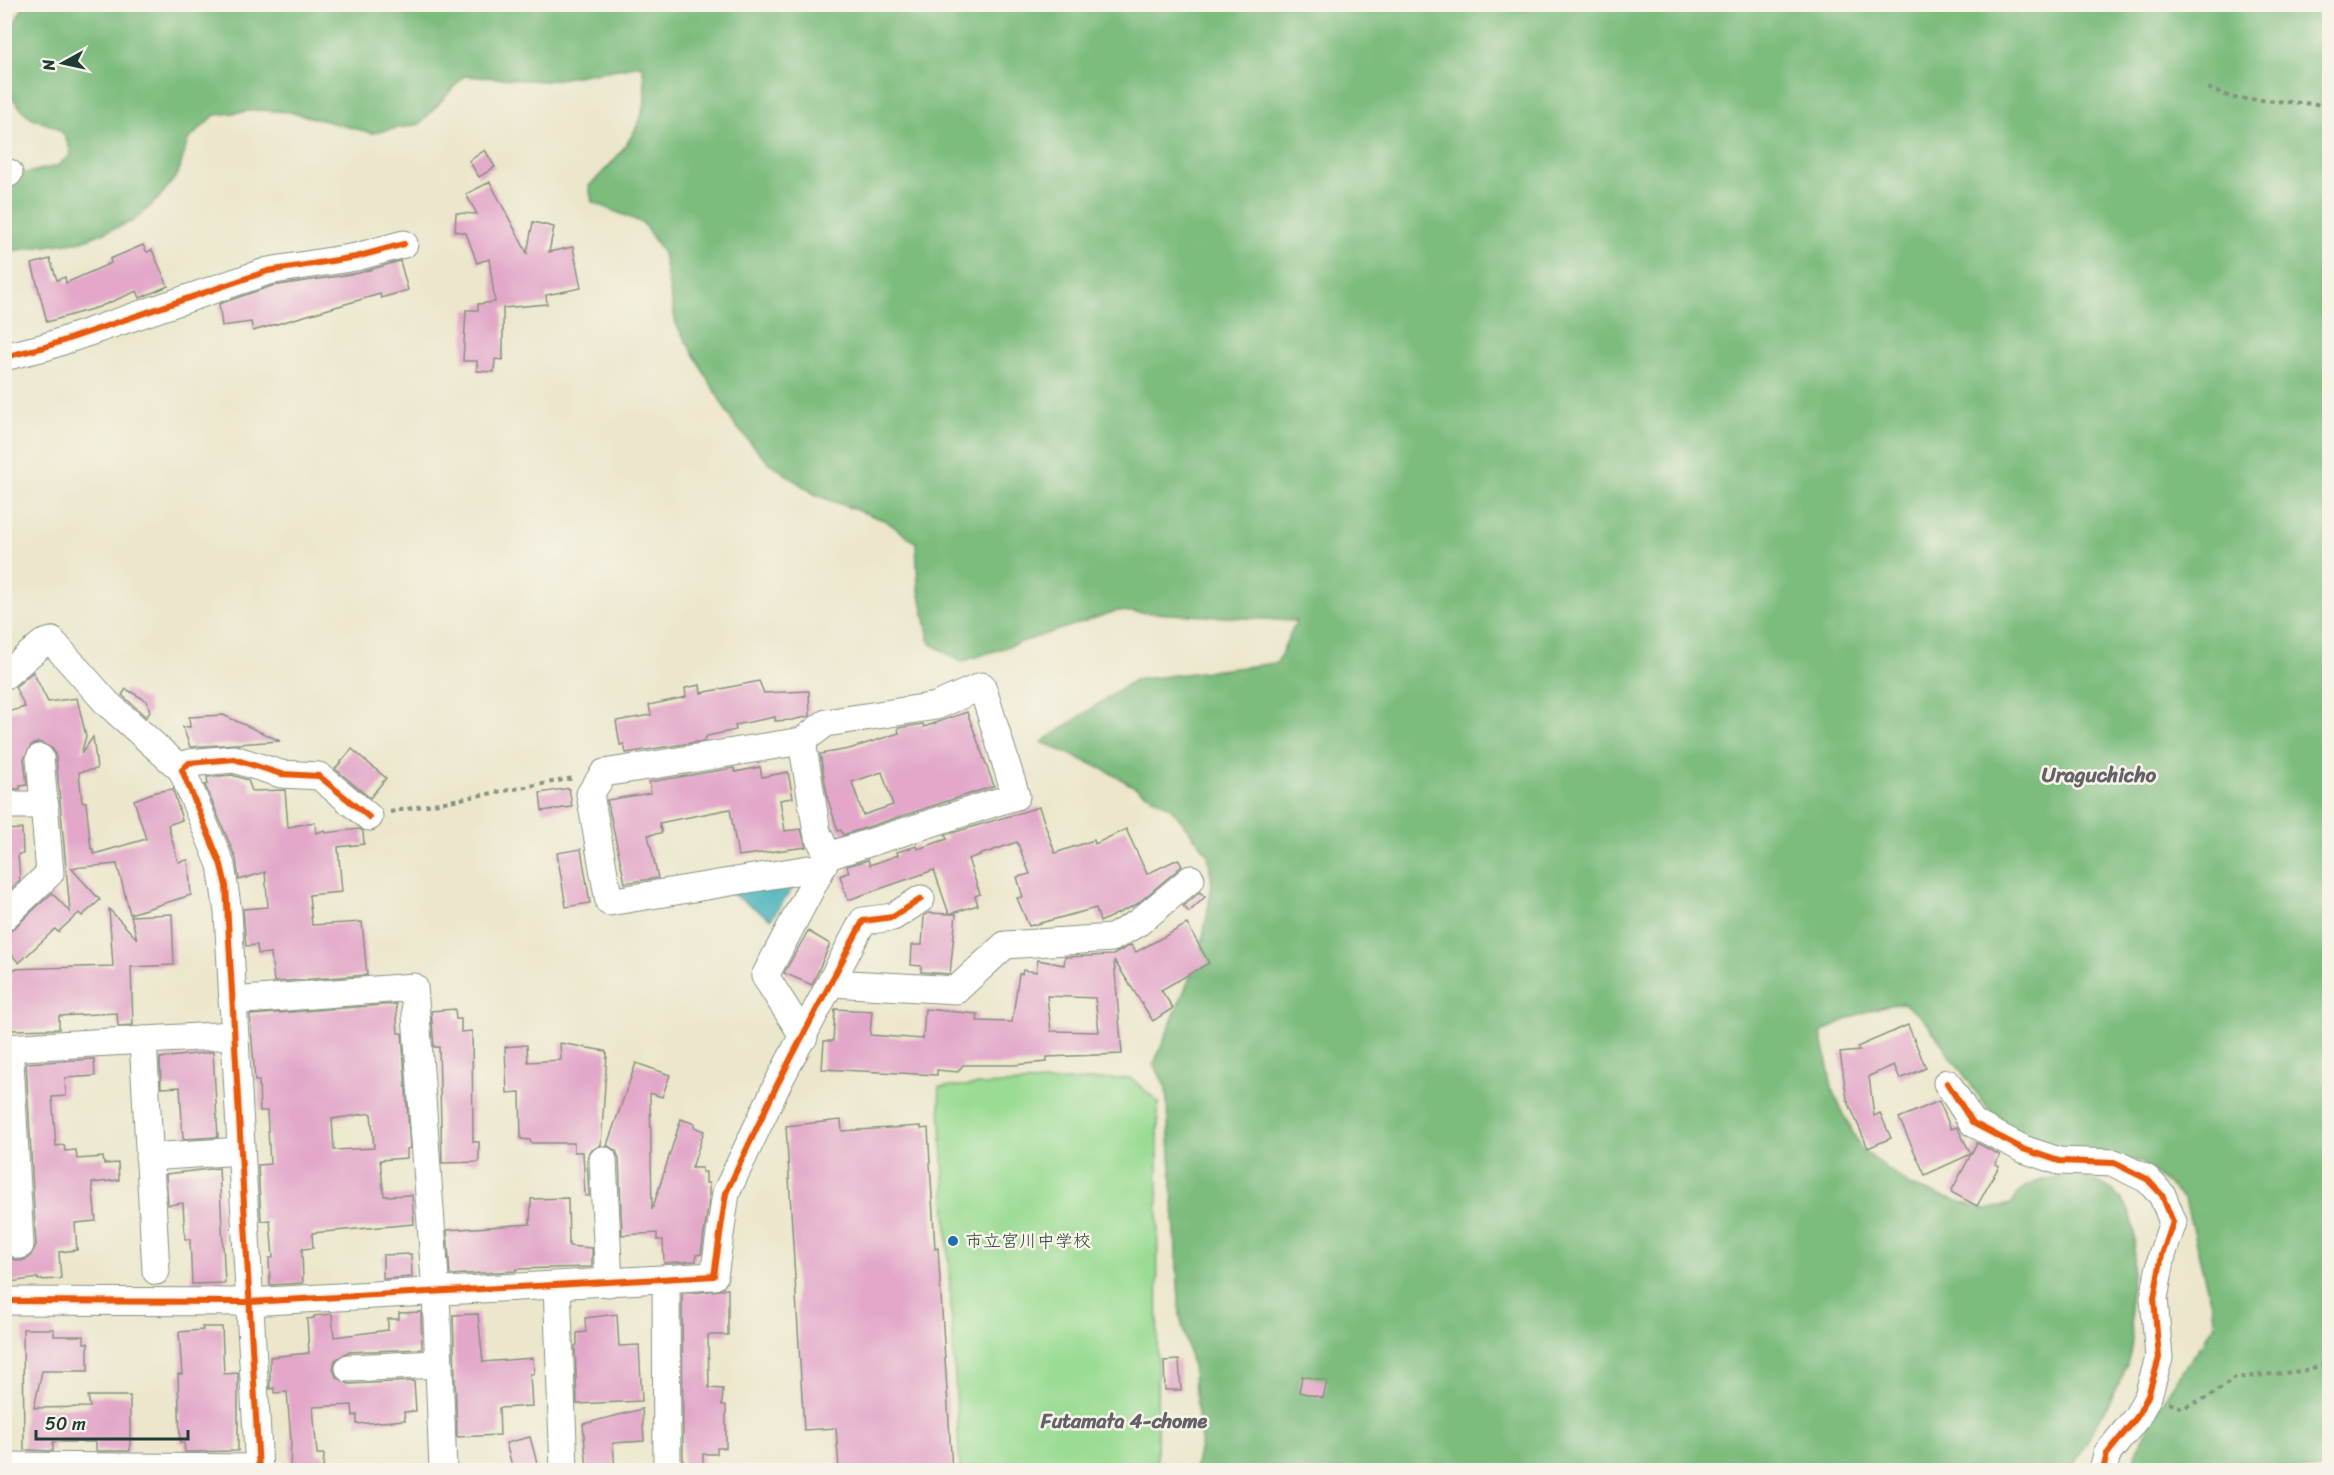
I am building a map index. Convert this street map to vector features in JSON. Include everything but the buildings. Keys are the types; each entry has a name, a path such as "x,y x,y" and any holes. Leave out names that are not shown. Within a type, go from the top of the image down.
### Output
{"street":[{"path":"4,357 45,347 268,271 356,257 404,244"},
{"path":"4,676 42,644 52,640 107,703 182,770 222,865 226,886 259,1469 4,1466"},
{"path":"982,686 1017,796 825,861 609,902 590,794 604,773 802,741 826,723 936,706 982,686"},
{"path":"802,741 817,832 825,861 765,976 804,1037"},
{"path":"4,917 50,873 40,758"},
{"path":"182,770 189,763 234,759 281,774 319,776 369,817"},
{"path":"4,805 45,805"},
{"path":"831,983 956,990 1005,945 1112,938 1139,922 1191,879"},
{"path":"4,1301 249,1302 714,1276 726,1193 778,1083 863,921 893,917 921,899"},
{"path":"232,1001 414,987 436,1293 444,1470"},
{"path":"20,1245 10,1061 5,1048 234,1035"},
{"path":"143,1040 156,1271"},
{"path":"1947,1083 1973,1123 2023,1149 2059,1161 2114,1163 2147,1179 2162,1195 2173,1222 2162,1255 2154,1298 2159,1358 2148,1396 2137,1417 2107,1454 2103,1470"},
{"path":"149,1157 241,1150"},
{"path":"603,1160 609,1282"},
{"path":"666,1279 667,1470"},
{"path":"557,1286 564,1470"},
{"path":"349,1368 439,1364"}],"path":[{"path":"2208,88 2233,98 2316,104 2330,108"},
{"path":"369,817 604,773"},
{"path":"2148,1396 2182,1408 2209,1397 2235,1378 2302,1371 2330,1363"}],"green space":[{"path":"24,5 2329,5 2329,1470 2133,1470 2136,1455 2154,1417 2216,1324 2185,1200 2141,1162 2064,1149 2015,1130 1988,1109 1925,1020 1903,1003 1861,1014 1821,1033 1833,1092 1861,1149 1911,1186 1986,1210 2011,1204 2022,1190 2035,1182 2068,1176 2094,1180 2117,1195 2126,1206 2132,1220 2134,1250 2130,1298 2131,1348 2114,1394 2072,1470 1195,1470 1201,1441 1192,1365 1180,1316 1166,1088 1154,1064 1201,950 1212,884 1208,854 1170,807 1105,770 1042,742 1134,680 1277,663 1296,621 1116,611 961,662 930,643 918,585 916,543 886,521 816,495 768,462 734,424 676,324 663,253 643,223 592,202 589,186 622,150 640,119 645,97 642,65 546,81 464,76 420,124 372,133 290,112 258,110 215,115 188,140 178,174 157,200 133,221 82,241 5,252 4,178 57,166 71,155 65,136 56,127 28,115 5,89 5,41"},
{"path":"1131,1078 1158,1102 1157,1470 960,1470 939,1087"}],"water":[{"path":"797,882 771,919 729,892"}],"cycle path":[{"path":"4,357 45,347 268,271 356,257 404,244"},
{"path":"259,1470 226,886 221,865 182,770 189,763 234,759 281,774 319,776 369,817"},
{"path":"4,1301 249,1302 714,1276 726,1193 778,1083 863,921 893,917 921,899"},
{"path":"1947,1083 1973,1123 2023,1149 2059,1161 2114,1163 2147,1179 2162,1195 2173,1222 2162,1255 2154,1298 2159,1358 2148,1396 2137,1417 2107,1454 2103,1470"}],"place":[{"name":"市立宮川中学校","path":"953,1241"}],"district":[{"name":"Uraguchicho","path":"2099,775"},
{"name":"Futamata 4-chome","path":"1124,1421"}]}
